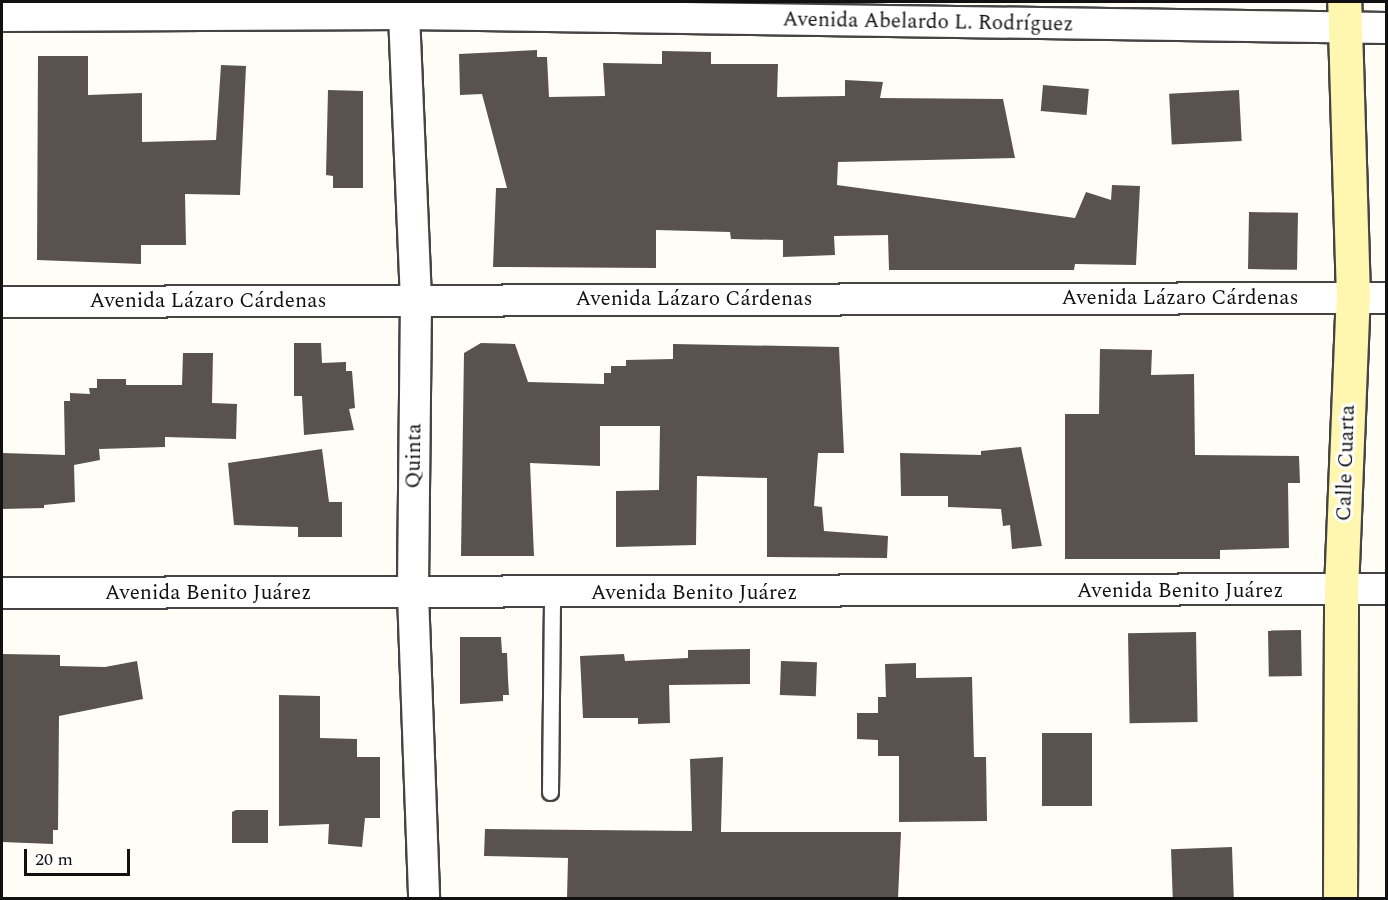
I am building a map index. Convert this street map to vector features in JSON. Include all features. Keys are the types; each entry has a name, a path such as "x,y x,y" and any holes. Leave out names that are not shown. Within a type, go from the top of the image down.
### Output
{"street":[{"name":"Quinta","path":"404,14 416,300 413,594 424,898"},
{"name":"Avenida Abelardo L. Rodríguez","path":"2,16 1343,15 1386,28"},
{"name":"Calle Cuarta","path":"1340,898 1341,590 1353,297 1343,15"},
{"name":"Avenida Lázaro Cárdenas","path":"2,302 1386,298"},
{"name":"Avenida Benito Juárez","path":"2,593 413,594 1386,589"}],"lane":[{"path":"550,792 552,593"}],"building":[{"path":"537,50 537,57 547,57 549,97 605,96 603,63 662,64 662,51 711,52 711,64 778,64 777,97 845,96 845,80 883,82 880,98 1003,99 1015,158 838,162 837,185 1075,218 1086,192 1111,200 1112,185 1140,186 1136,265 1075,264 1074,270 889,270 888,235 834,236 835,255 783,257 783,240 731,239 730,232 656,230 656,268 493,267 496,188 507,188 482,94 460,95 459,54"},
{"path":"38,56 88,56 88,95 142,93 142,142 216,140 221,65 246,66 240,195 185,194 186,245 141,245 141,264 37,260"},
{"path":"1043,85 1089,89 1087,115 1041,111"},
{"path":"328,90 363,91 363,188 333,188 333,176 326,175"},
{"path":"1239,90 1242,141 1172,145 1169,94"},
{"path":"1249,212 1298,213 1297,270 1248,269"},
{"path":"294,343 321,343 322,363 346,362 346,371 352,371 355,408 349,409 354,430 304,435 302,396 294,396"},
{"path":"481,343 515,344 528,382 604,384 604,373 611,373 611,366 626,366 626,360 673,359 673,344 839,347 844,453 818,453 814,506 822,507 824,531 888,536 887,558 767,557 767,478 697,476 696,545 616,547 616,491 659,490 660,426 600,426 600,466 530,463 534,556 461,556 464,353"},
{"path":"1100,349 1152,350 1151,375 1194,374 1195,455 1299,456 1300,483 1288,483 1289,548 1220,550 1220,559 1065,559 1065,414 1099,414"},
{"path":"183,353 213,353 212,403 237,404 236,439 165,437 165,447 99,449 100,460 74,465 75,502 44,505 44,508 2,509 2,453 65,455 64,401 70,401 70,393 90,394 89,388 97,388 97,379 126,379 126,385 182,385"},
{"path":"1021,447 1042,546 1012,549 1010,525 1003,526 1001,509 948,507 948,496 901,496 900,453 981,455 981,451"},
{"path":"322,449 329,502 342,502 342,537 298,537 298,527 234,525 228,463"},
{"path":"1301,630 1302,676 1269,677 1268,631"},
{"path":"1196,632 1198,722 1130,723 1128,633"},
{"path":"460,637 501,637 502,653 507,653 509,695 503,695 503,701 460,704"},
{"path":"750,649 750,684 669,685 670,723 638,724 638,718 583,718 580,656 624,654 625,661 688,658 688,650"},
{"path":"2,654 60,655 60,666 105,667 137,661 143,699 59,716 58,830 53,830 53,844 2,842"},
{"path":"781,661 817,662 816,696 780,695"},
{"path":"916,663 916,678 972,677 974,757 986,757 987,821 899,822 899,756 878,756 878,740 857,739 857,713 878,713 878,697 886,697 885,664"},
{"path":"279,695 320,696 320,738 357,739 357,757 380,757 380,818 365,818 362,847 328,844 329,824 279,826"},
{"path":"1042,733 1092,733 1092,806 1042,806"},
{"path":"723,757 721,832 901,832 898,898 567,898 568,858 484,856 485,829 692,831 690,759"},
{"path":"268,810 268,843 232,843 232,812"},
{"path":"1232,847 1234,898 1173,898 1171,849"}]}
